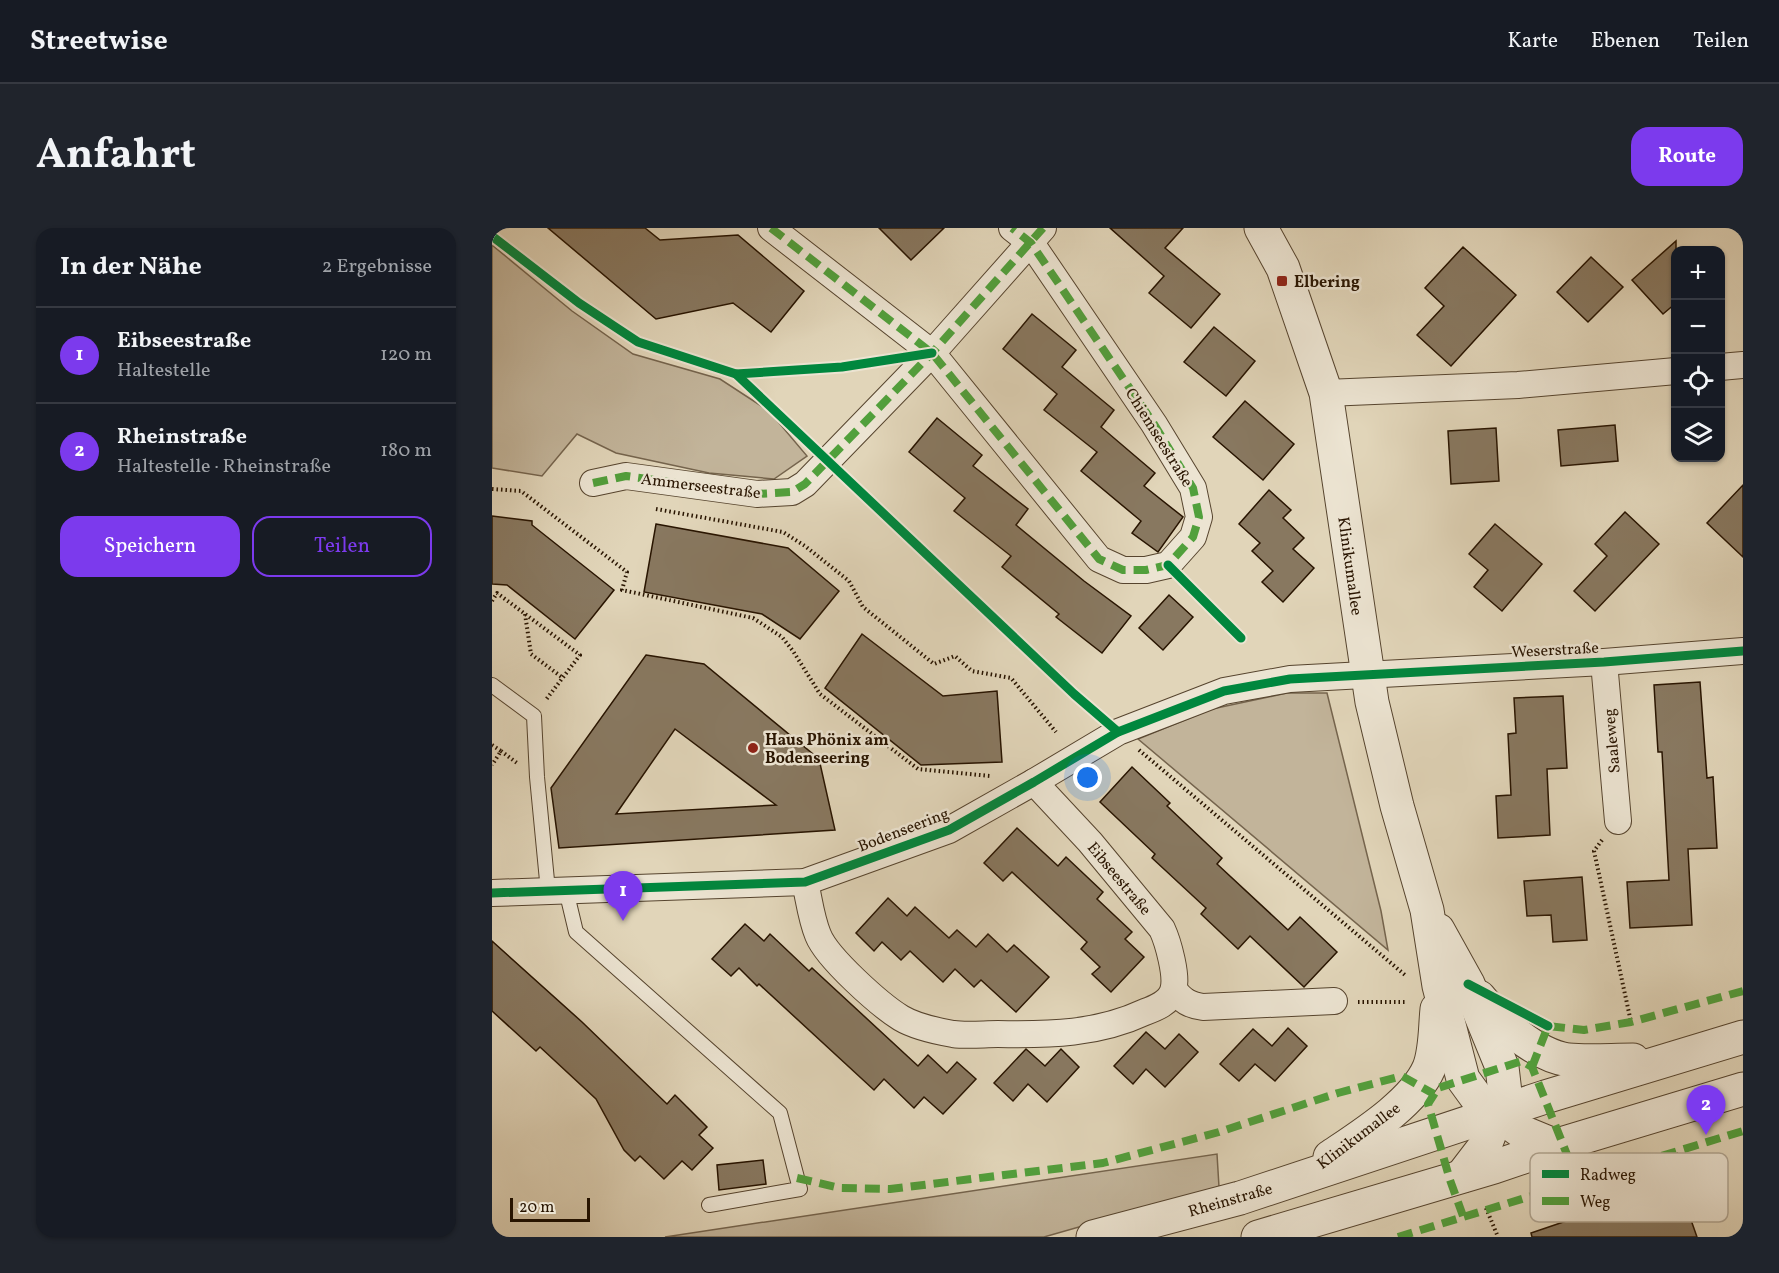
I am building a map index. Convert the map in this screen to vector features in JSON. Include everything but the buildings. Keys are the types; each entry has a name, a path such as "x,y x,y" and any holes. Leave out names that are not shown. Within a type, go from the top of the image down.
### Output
{"street":[{"path":"771,228 932,353"},
{"name":"Klinikumallee","path":"1260,228 1283,268 1326,393 1372,702 1397,806 1427,910 1453,985 1463,1079 1479,1101 1522,1132 1556,1146"},
{"name":"Chiemseestraße","path":"932,353 1099,559 1123,570 1146,570 1168,565 1193,537 1199,517 1193,488 1154,424 1029,233"},
{"name":"Ammerseestraße","path":"593,483 626,476 757,494 792,492 805,484 932,353 1029,233"},
{"path":"1725,367 1743,365"},
{"path":"1326,393 1518,385 1671,371"},
{"name":"Weserstraße","path":"1368,674 1604,662 1743,651"},
{"name":"Saaleweg","path":"1604,662 1618,821"},
{"name":"Bodenseering","path":"492,894 805,882 949,830 1034,783 1118,732 1224,691 1290,679 1368,674"},
{"name":"Eibseestraße","path":"1034,783 1090,842 1162,929 1169,949 1174,990"},
{"path":"805,882 814,923 825,948 885,1006 917,1025 954,1034 1029,1035 1087,1031 1112,1026 1159,1006 1174,990 1183,1001 1191,1006 1203,1007 1334,1001"},
{"name":"Klinikumallee","path":"1453,985 1517,1035 1538,1048 1567,1060 1665,1060"},
{"name":"Klinikumallee","path":"1299,1178 1390,1115 1416,1088 1429,1069 1453,985"},
{"name":"Rheinstraße","path":"1093,1237 1240,1198 1665,1060 1743,1037"},
{"path":"1534,1153 1743,1089"},
{"path":"1462,1176 1485,1146 1498,1114"},
{"path":"1258,1237 1530,1154"}],"lane":[{"path":"492,685 534,716 537,777 557,891 576,932 780,1113 800,1189 709,1205"}],"path":[{"path":"492,489 521,491 627,572 622,590 753,618 768,626 782,637 793,651 820,694 918,769 990,776"},
{"path":"656,509 783,532 805,546 849,581 863,607 934,664 955,656 972,671 1011,678 1056,732"},
{"path":"492,601 497,593 580,655 534,716"},
{"path":"525,614 531,654 562,678"},
{"path":"1118,732 1405,975"},
{"path":"492,745 501,751 492,765"},
{"path":"1618,821 1594,850 1631,1022"},
{"path":"1334,1001 1406,1002"},
{"path":"1486,1208 1498,1237"}],"shaded area":[{"path":"492,245 572,311 633,354 720,379 769,411 807,456 774,479 709,473 616,453 577,434 542,476 492,468"},
{"path":"1287,693 1327,693 1381,911 1388,950 1138,739 1212,709"},
{"path":"1217,1154 1219,1187 1044,1237 665,1237"}],"marked path":[{"path":"771,228 932,353 1099,559 1123,570 1146,570 1168,565 1193,537 1199,517 1193,488 1154,424 1031,243 1012,228"},
{"path":"593,483 626,476 757,494 792,492 805,484 932,353 1043,228"},
{"path":"1532,1067 1548,1026 1584,1030 1631,1022 1743,991"},
{"path":"1463,1216 1428,1104 1438,1088 1522,1061 1532,1067 1566,1153"},
{"path":"797,1178 840,1188 890,1189 1103,1163 1219,1132 1338,1093 1402,1076 1434,1094"},
{"path":"1671,1153 1743,1131"},
{"path":"1398,1237 1530,1196"}],"cycle path":[{"path":"492,236 579,303 638,342 736,374 842,367 932,353"},
{"path":"736,374 1074,694 1118,732"},
{"path":"1168,565 1241,638"},
{"path":"492,893 805,882 949,830 1118,732 1224,691 1290,679 1604,662 1743,651"},
{"path":"1468,984 1548,1026"}],"place":[{"name":"Elbering","path":"1282,281"},
{"name":"Haus Phönix am Bodenseering","path":"753,748"},
{"name":"Eibseestraße","path":"623,921"},
{"name":"Rheinstraße","path":"1706,1135"}]}
